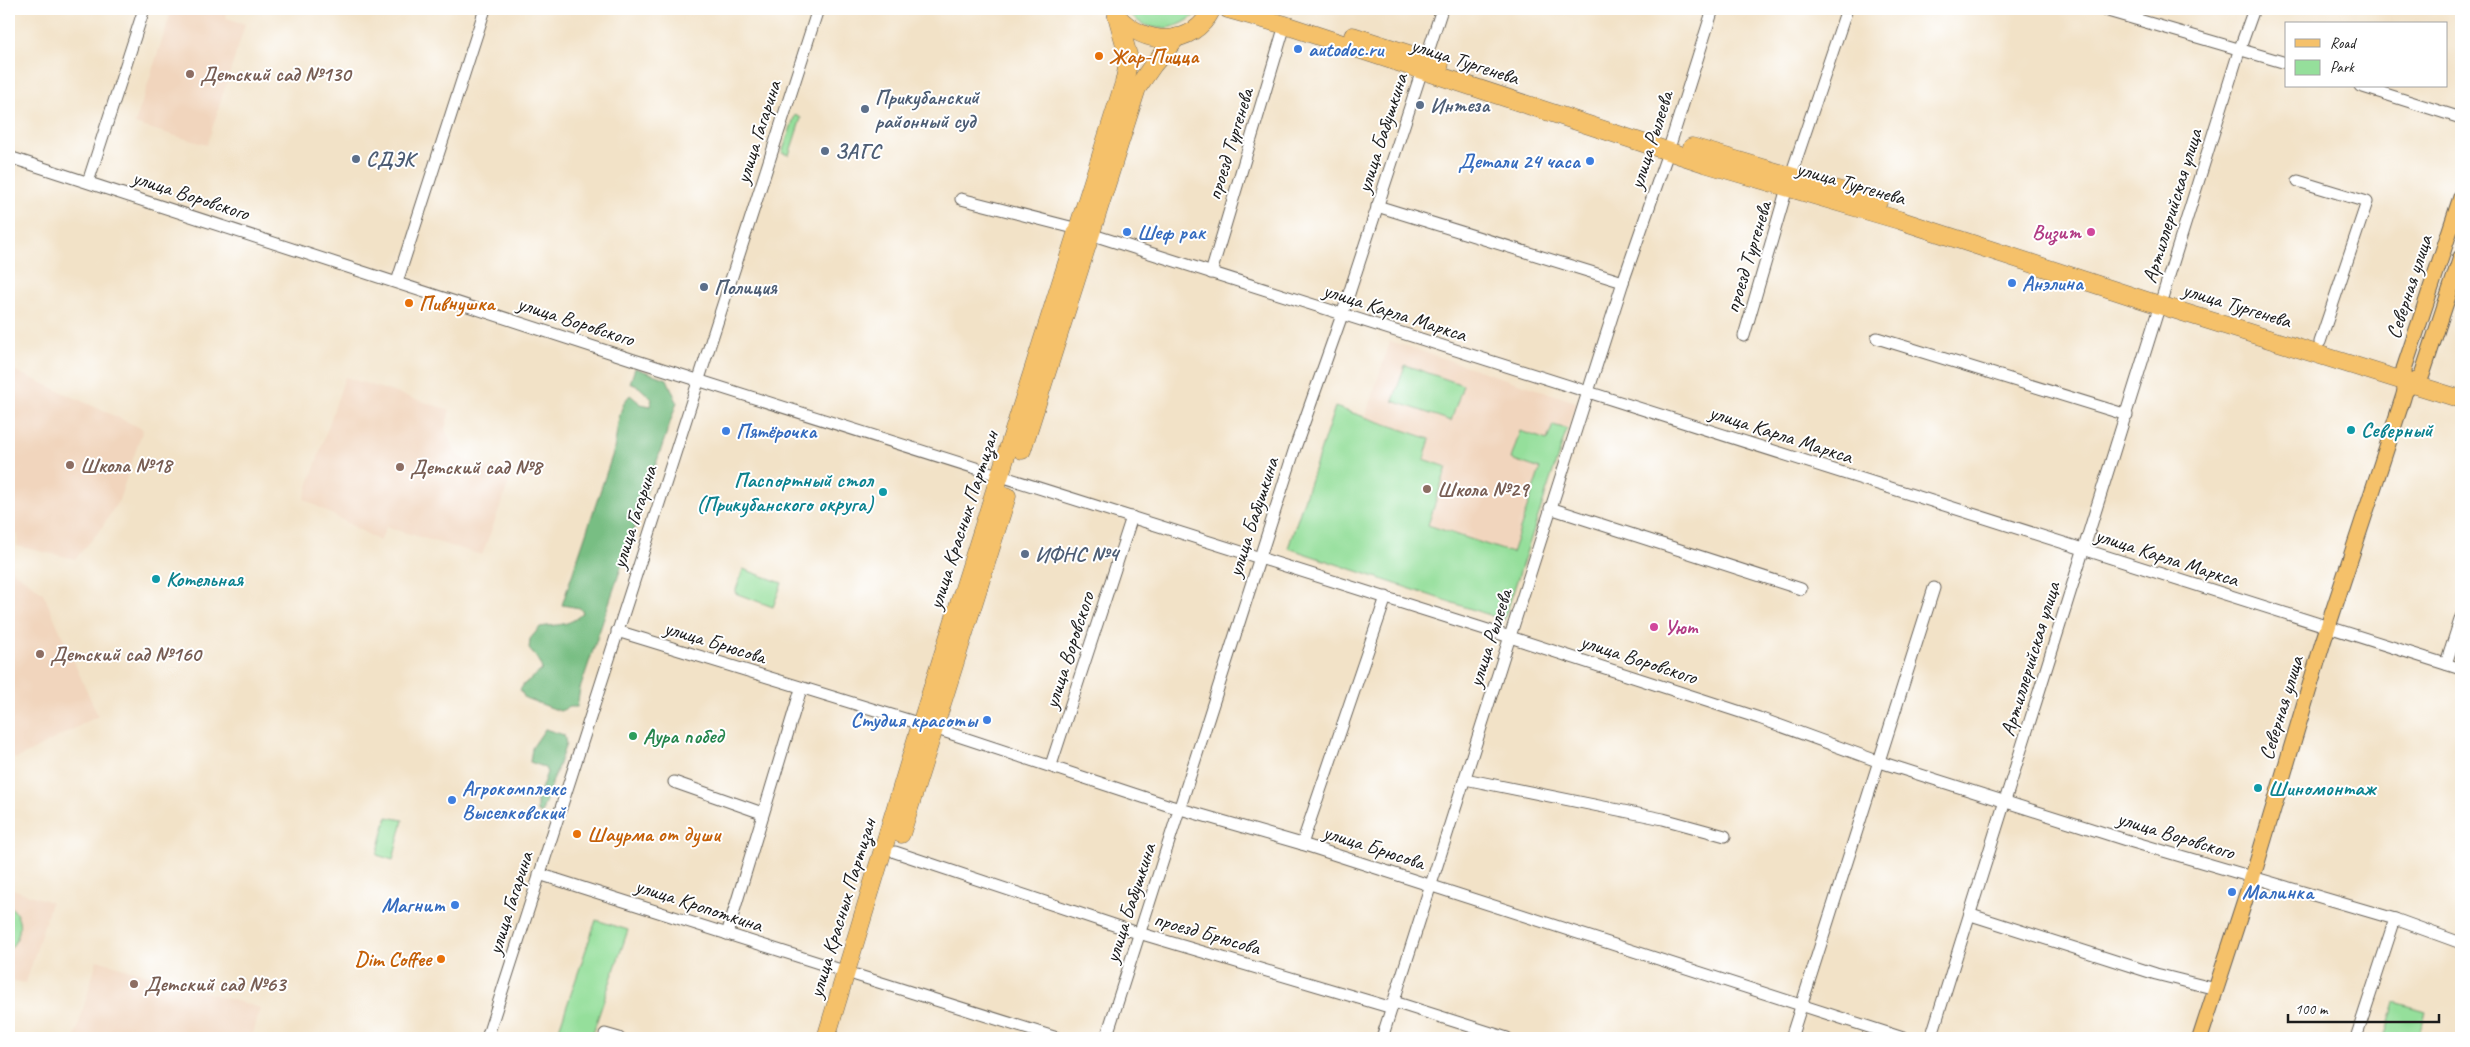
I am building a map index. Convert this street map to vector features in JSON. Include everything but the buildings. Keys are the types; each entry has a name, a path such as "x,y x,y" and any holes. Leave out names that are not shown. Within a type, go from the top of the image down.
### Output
{"highway":[{"path":"1115,12 1126,26 1150,38 1177,37 1199,25 1212,9"},
{"name":"улица Тургенева","path":"1228,9 1424,65"},
{"name":"улица Тургенева","path":"1269,9 1424,65 1670,146 1789,181 1899,220 2163,300 2410,380 2461,388"},
{"name":"улица Красных Партизан","path":"836,1038 852,973 927,726 1084,232 1129,59 1115,12"},
{"name":"улица Красных Партизан","path":"1084,232 1137,88 1153,65 1177,37"},
{"name":"улица Тургенева","path":"2163,300 2320,342 2461,399"},
{"name":"улица Красных Партизан","path":"826,1038 852,973 895,852 927,726"}],"main road":[{"name":"Северная улица","path":"2200,1038 2252,878 2328,628 2410,380 2461,197"},
{"name":"Северная улица","path":"2410,380 2461,257"}],"street":[{"path":"88,182 144,9"},
{"path":"397,282 485,9"},
{"name":"улица Гагарина","path":"487,1038 697,379 818,9"},
{"name":"улица Бабушкина","path":"1106,1038 1295,448 1342,314 1442,9"},
{"name":"улица Рылеева","path":"1382,1038 1550,508 1623,282 1670,146 1712,9"},
{"name":"проезд Тургенева","path":"1744,336 1789,181 1846,9"},
{"path":"2101,9 2285,63"},
{"name":"Артиллерийская улица","path":"1931,1038 2163,300 2240,48 2254,9"},
{"name":"проезд Тургенева","path":"1211,273 1285,25"},
{"path":"2366,88 2461,118"},
{"name":"улица Воровского","path":"9,156 697,379 1510,637 1759,718 1880,762 2252,878 2395,920 2461,943"},
{"path":"2298,181 2367,202 2320,342"},
{"name":"улица Карла Маркса","path":"961,199 1084,232 2461,669"},
{"path":"1377,206 1623,282"},
{"path":"1877,338 2127,414"},
{"path":"1550,508 1800,588"},
{"name":"улица Воровского","path":"1051,765 1132,518"},
{"path":"1791,1038 1934,588"},
{"path":"1302,844 1386,597"},
{"path":"2446,664 2461,617"},
{"name":"улица Брюсова","path":"617,631 1051,765 1179,809 1302,844 1903,1038"},
{"path":"727,934 762,813 802,689"},
{"path":"1465,779 1663,820 1725,836"},
{"path":"674,782 762,813"},
{"name":"проезд Брюсова","path":"895,852 1140,933 1389,1006 1394,1002"},
{"name":"улица Кропоткина","path":"539,874 1057,1038"},
{"path":"1971,915 2147,971 2216,990"},
{"path":"2356,1038 2395,920"},
{"path":"1394,1002 1507,1038"},
{"path":"605,1034 619,1038"}],"shaded area":[{"name":"Детский сад №130","path":"172,9 225,9 226,18 245,24 207,145 135,124"},
{"name":"Школа №29","path":"1390,341 1576,402 1504,620 1288,548 1335,407 1365,417"},
{"name":"Школа №18","path":"9,368 143,429 119,500 100,530 75,559 17,546 18,534 9,533"},
{"name":"Детский сад №8","path":"345,377 450,410 445,430 458,457 511,477 482,555 386,527 380,541 304,499"},
{"name":"Детский сад №160","path":"9,568 43,593 98,716 16,759 9,754"},
{"path":"9,888 51,902 26,983 9,980"},
{"name":"Детский сад №63","path":"97,960 260,1008 252,1038 206,1036 205,1038 75,1038"}],"green space":[{"path":"1126,9 1201,9 1184,23 1163,28 1143,24"},
{"path":"795,115 801,118 789,155 782,153"},
{"path":"1405,365 1463,385 1451,421 1393,401"},
{"path":"635,368 667,379 677,402 580,689 577,707 570,707 560,711 525,698 520,690 524,684 542,670 540,662 529,649 530,639 540,627 568,623 583,612 580,608 562,605 613,453 622,407 630,395 641,404 650,406 652,399 639,387 630,383"},
{"path":"1335,407 1430,439 1424,459 1447,467 1428,525 1512,553 1540,469 1511,459 1520,431 1547,440 1553,425 1567,429 1504,620 1288,548"},
{"path":"743,569 782,583 773,607 735,593"},
{"path":"545,729 564,735 566,744 541,814 537,812 537,801 547,772 544,767 530,762 532,748"},
{"path":"387,817 403,820 393,860 377,855"},
{"path":"9,905 17,916 20,927 17,939 9,950"},
{"path":"596,920 628,930 591,1038 556,1038"},
{"path":"2395,1003 2426,1012 2418,1038 2384,1038"}],"place":[{"name":"autodoc.ru","path":"1298,49"},
{"name":"Жар-Пицца","path":"1099,56"},
{"name":"Детский сад №130","path":"190,74"},
{"name":"Интеза","path":"1420,105"},
{"name":"Прикубанский районный суд","path":"865,109"},
{"name":"ЗАГС","path":"825,151"},
{"name":"СДЭК","path":"356,159"},
{"name":"Детали 24 часа","path":"1590,161"},
{"name":"Шеф рак","path":"1127,232"},
{"name":"Визит","path":"2091,232"},
{"name":"Анэлина","path":"2012,283"},
{"name":"Полиция","path":"704,287"},
{"name":"Пивнушка","path":"409,303"},
{"name":"Северный","path":"2351,430"},
{"name":"Пятёрочка","path":"726,431"},
{"name":"Школа №18","path":"70,465"},
{"name":"Детский сад №8","path":"400,467"},
{"name":"Школа №29","path":"1427,489"},
{"name":"Паспортный стол (Прикубанского округа)","path":"883,492"},
{"name":"ИФНС №4","path":"1025,554"},
{"name":"Котельная","path":"156,579"},
{"name":"Уют","path":"1654,627"},
{"name":"Детский сад №160","path":"40,654"},
{"name":"Студия красоты","path":"987,720"},
{"name":"Аура побед","path":"633,736"},
{"name":"Шиномонтаж","path":"2258,788"},
{"name":"Агрокомплекс Выселковский","path":"452,800"},
{"name":"Шаурма от души","path":"577,834"},
{"name":"Малинка","path":"2232,892"},
{"name":"Магнит","path":"455,905"},
{"name":"Dim Coffee","path":"441,959"},
{"name":"Детский сад №63","path":"134,984"}]}
